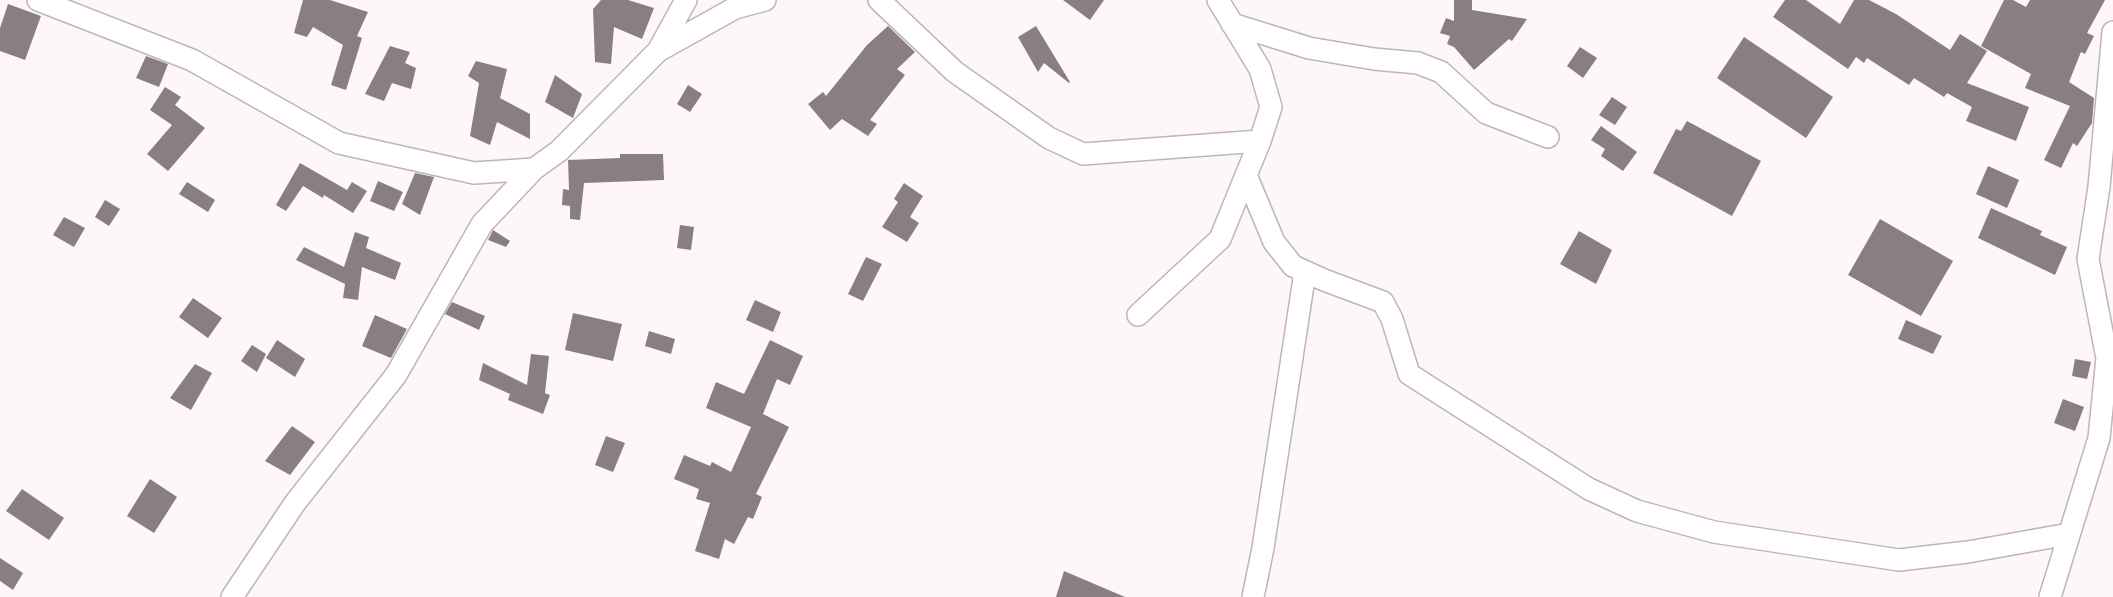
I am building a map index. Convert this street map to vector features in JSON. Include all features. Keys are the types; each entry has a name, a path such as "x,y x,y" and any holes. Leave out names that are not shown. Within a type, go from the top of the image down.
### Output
{"street":[{"path":"38,0 192,60 339,142 474,173 534,169"},
{"path":"232,597 295,503 396,375 482,224 534,169 574,137 657,51 686,0"},
{"path":"657,51 735,8 765,0"},
{"path":"879,0 955,72 1049,138 1083,154 1260,141"},
{"path":"1138,315 1220,239 1260,141 1270,107 1260,69 1218,0"},
{"path":"1232,24 1309,48 1374,59 1418,63 1441,72 1486,113 1548,137"},
{"path":"2050,597 2099,438 2107,358 2088,259 2099,187 2113,32"},
{"path":"1246,175 1274,242 1293,266 1383,302 1392,319 1409,374 1589,489 1638,511 1714,532 1899,560 1968,552 2069,534"},
{"path":"1253,597 1263,548 1305,272"}],"building":[{"path":"303,0 330,0 368,12 357,36 362,38 346,90 331,85 343,45 313,27 307,37 294,33"},
{"path":"601,0 628,0 654,8 642,39 614,27 611,64 595,62 593,9"},
{"path":"1063,0 1104,0 1090,20"},
{"path":"1454,0 1472,0 1472,10 1527,19 1512,41 1509,39 1474,70 1454,47 1447,44 1450,36 1440,33 1446,18 1454,21"},
{"path":"1785,0 1806,0 1840,24 1854,0 1869,0 1896,14 1950,50 1960,34 1987,51 1967,83 2029,107 2016,141 1966,121 1972,107 1947,93 1944,97 1914,78 1909,85 1867,58 1864,63 1856,57 1848,69 1773,17"},
{"path":"2004,0 2013,0 2026,7 2030,0 2105,0 2087,33 2094,36 2085,54 2081,52 2069,82 2094,98 2092,123 2077,146 2073,143 2061,168 2044,160 2070,106 2025,88 2031,74 1981,46"},
{"path":"8,4 41,16 25,60 0,51 0,28"},
{"path":"888,26 915,52 897,69 905,75 870,120 877,124 868,136 842,119 830,130 808,104 823,92 826,96 867,45"},
{"path":"1036,26 1069,83 1044,63 1038,72 1018,37"},
{"path":"1744,37 1833,97 1806,138 1717,78"},
{"path":"390,46 410,52 405,63 416,68 411,89 392,83 384,101 365,94"},
{"path":"1580,47 1597,58 1583,78 1567,66"},
{"path":"146,56 168,64 159,87 136,78"},
{"path":"476,61 507,69 500,98 530,114 530,139 497,122 490,145 470,136 479,83 468,76"},
{"path":"555,75 582,94 573,118 545,102"},
{"path":"688,85 702,94 690,112 677,104"},
{"path":"165,87 181,97 175,105 205,128 168,171 147,154 172,125 150,110"},
{"path":"1612,97 1627,107 1615,125 1599,115"},
{"path":"1687,121 1761,161 1732,216 1653,173 1676,129 1681,131"},
{"path":"1601,126 1637,152 1623,171 1601,156 1605,149 1591,140"},
{"path":"620,154 663,154 664,180 584,183 580,220 570,219 570,206 562,205 563,189 569,190 568,160 620,158"},
{"path":"300,163 347,190 352,182 367,191 353,213 324,195 323,198 303,186 286,211 276,205"},
{"path":"1988,166 2019,180 2007,208 1976,194"},
{"path":"415,173 434,177 420,215 402,204"},
{"path":"378,181 403,192 394,211 370,201"},
{"path":"187,182 215,200 208,212 179,194"},
{"path":"904,183 923,196 910,217 919,223 907,242 882,227 898,202 894,199"},
{"path":"105,200 120,209 109,226 95,217"},
{"path":"1991,208 2042,231 2040,235 2067,247 2055,275 1978,238"},
{"path":"64,217 85,228 74,247 53,235"},
{"path":"1880,219 1953,261 1921,316 1848,275"},
{"path":"680,225 694,227 691,250 677,248"},
{"path":"493,230 510,241 506,247 488,240"},
{"path":"1579,231 1612,250 1596,284 1560,264"},
{"path":"355,232 369,237 366,248 401,263 395,280 362,267 358,300 343,298 345,284 296,260 304,247 344,267"},
{"path":"866,257 882,264 863,301 848,294"},
{"path":"193,298 222,318 208,338 179,317"},
{"path":"755,300 781,312 773,332 746,320"},
{"path":"452,302 485,316 479,330 445,314"},
{"path":"573,313 622,324 613,361 565,350"},
{"path":"375,315 407,329 391,358 362,346"},
{"path":"1906,320 1942,336 1933,354 1898,339"},
{"path":"649,331 675,339 671,354 645,346"},
{"path":"277,340 305,359 295,377 266,358"},
{"path":"770,340 803,356 790,385 777,379 763,414 789,427 756,494 762,497 753,519 748,517 734,544 725,539 719,559 695,551 710,503 696,499 699,489 674,479 684,455 710,466 712,462 731,472 751,427 706,408 716,382 744,394"},
{"path":"252,345 266,354 257,372 241,361"},
{"path":"531,354 549,356 545,393 550,395 543,414 508,400 510,394 479,380 483,363 527,385"},
{"path":"2075,359 2091,362 2087,379 2072,376"},
{"path":"195,364 212,373 191,410 170,398"},
{"path":"2063,399 2084,407 2075,431 2054,423"},
{"path":"292,426 315,442 290,475 265,461"},
{"path":"606,436 625,443 613,472 595,465"},
{"path":"150,479 177,497 154,533 127,516"},
{"path":"22,489 64,518 49,540 6,511"},
{"path":"0,558 23,573 13,590 0,581"},
{"path":"1064,571 1125,597 1056,597"}]}
